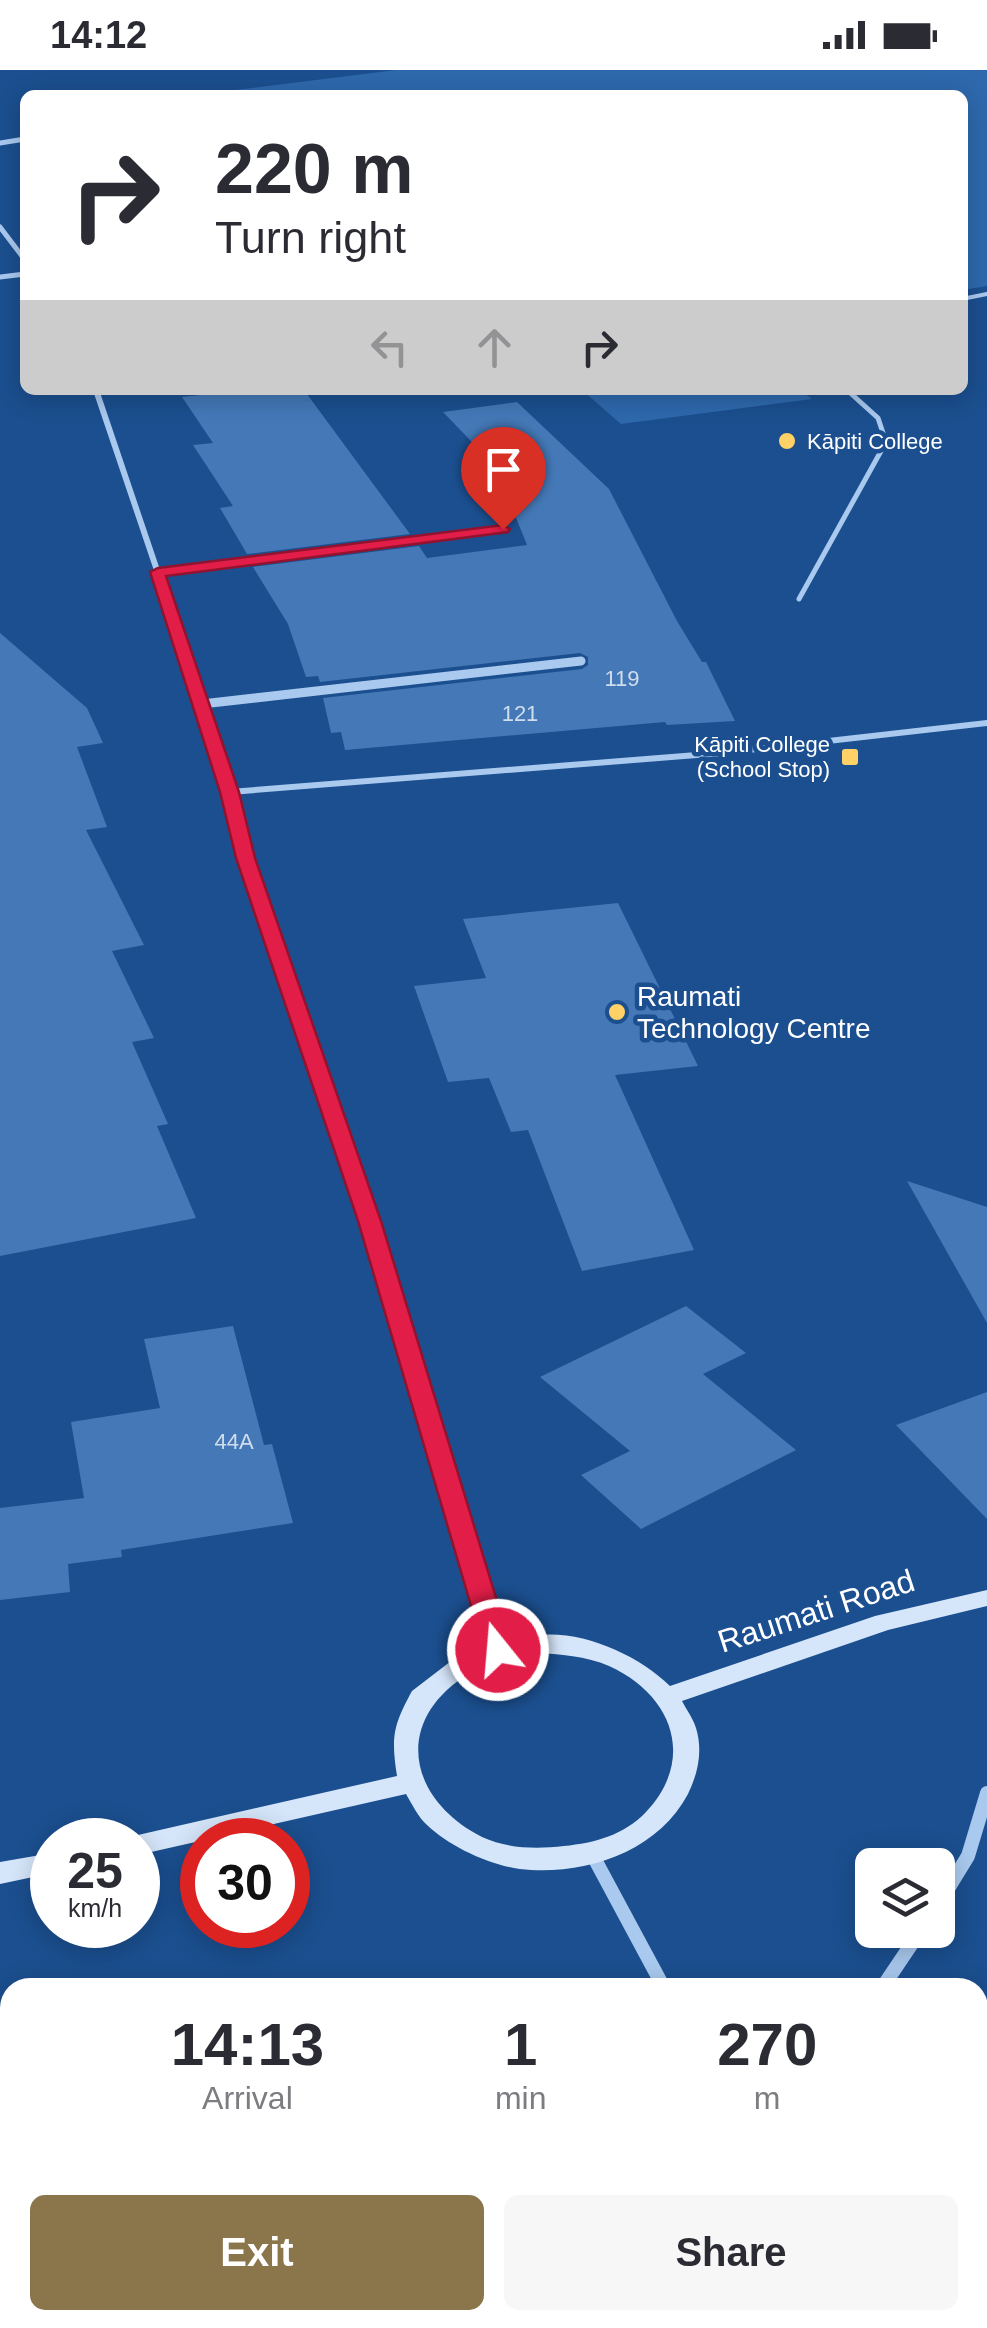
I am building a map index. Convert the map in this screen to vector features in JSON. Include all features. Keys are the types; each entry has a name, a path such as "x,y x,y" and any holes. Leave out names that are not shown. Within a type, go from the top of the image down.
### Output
{"main road":[{"name":"Raumati Road","path":"667,1696 884,1622 987,1598"},
{"path":"535,1644 573,1646 610,1656 642,1673 667,1696 684,1724 688,1756 681,1788 661,1816 630,1839 592,1854 546,1860 500,1854 460,1838 428,1813 409,1783 401,1749 409,1716 430,1688 460,1664 498,1650 535,1644"},
{"path":"160,1840 409,1783"},
{"path":"0,1873 30,1867"}],"street":[{"path":"0,228 20,254"},
{"path":"98,395 202,704 246,858 369,1221 498,1650"},
{"path":"158,572 503,529"},
{"path":"202,704 581,661"},
{"path":"955,1878 968,1856 987,1793"},
{"path":"592,1854 659,1978"},
{"path":"889,1978 909,1948"}],"lane":[{"path":"799,599 886,442 878,418 853,395"},
{"path":"230,792 722,753 987,722"}],"shaded area":[{"path":"396,70 987,70 987,286 968,289 968,90 235,90"},
{"path":"588,395 807,395 812,399 621,424"}],"building":[{"path":"308,395 410,534 247,554 220,508 233,506 193,445 213,443 182,397"},
{"path":"517,402 609,489 677,621 702,662 706,662 735,721 667,725 665,722 345,750 341,732 331,733 323,698 582,669 588,665 588,657 580,653 320,682 318,676 306,677 288,624 253,567 419,546 427,558 527,545 495,466 443,412"},
{"path":"0,633 87,708 103,743 77,747 107,827 86,830 144,945 112,951 154,1038 132,1042 168,1124 157,1126 196,1218 0,1256"},
{"path":"618,903 698,1066 615,1075 694,1250 582,1271 528,1130 511,1132 489,1078 448,1082 414,986 486,978 463,919"},
{"path":"907,1181 987,1207 987,1323"},
{"path":"686,1306 746,1353 703,1374 796,1450 641,1529 581,1475 630,1451 540,1377"},
{"path":"233,1326 264,1445 272,1444 293,1523 121,1550 122,1557 68,1564 70,1592 0,1600 0,1508 84,1498 71,1422 160,1408 144,1339"},
{"path":"987,1392 987,1519 896,1425"}],"place":[{"name":"Kāpiti College","path":"787,441"},
{"name":"Kāpiti College (School Stop)","path":"850,757"},
{"name":"Raumati Technology Centre","path":"617,1012"}],"route":[{"path":"498,1650 369,1221 246,858 230,792 158,572 503,529"}]}
